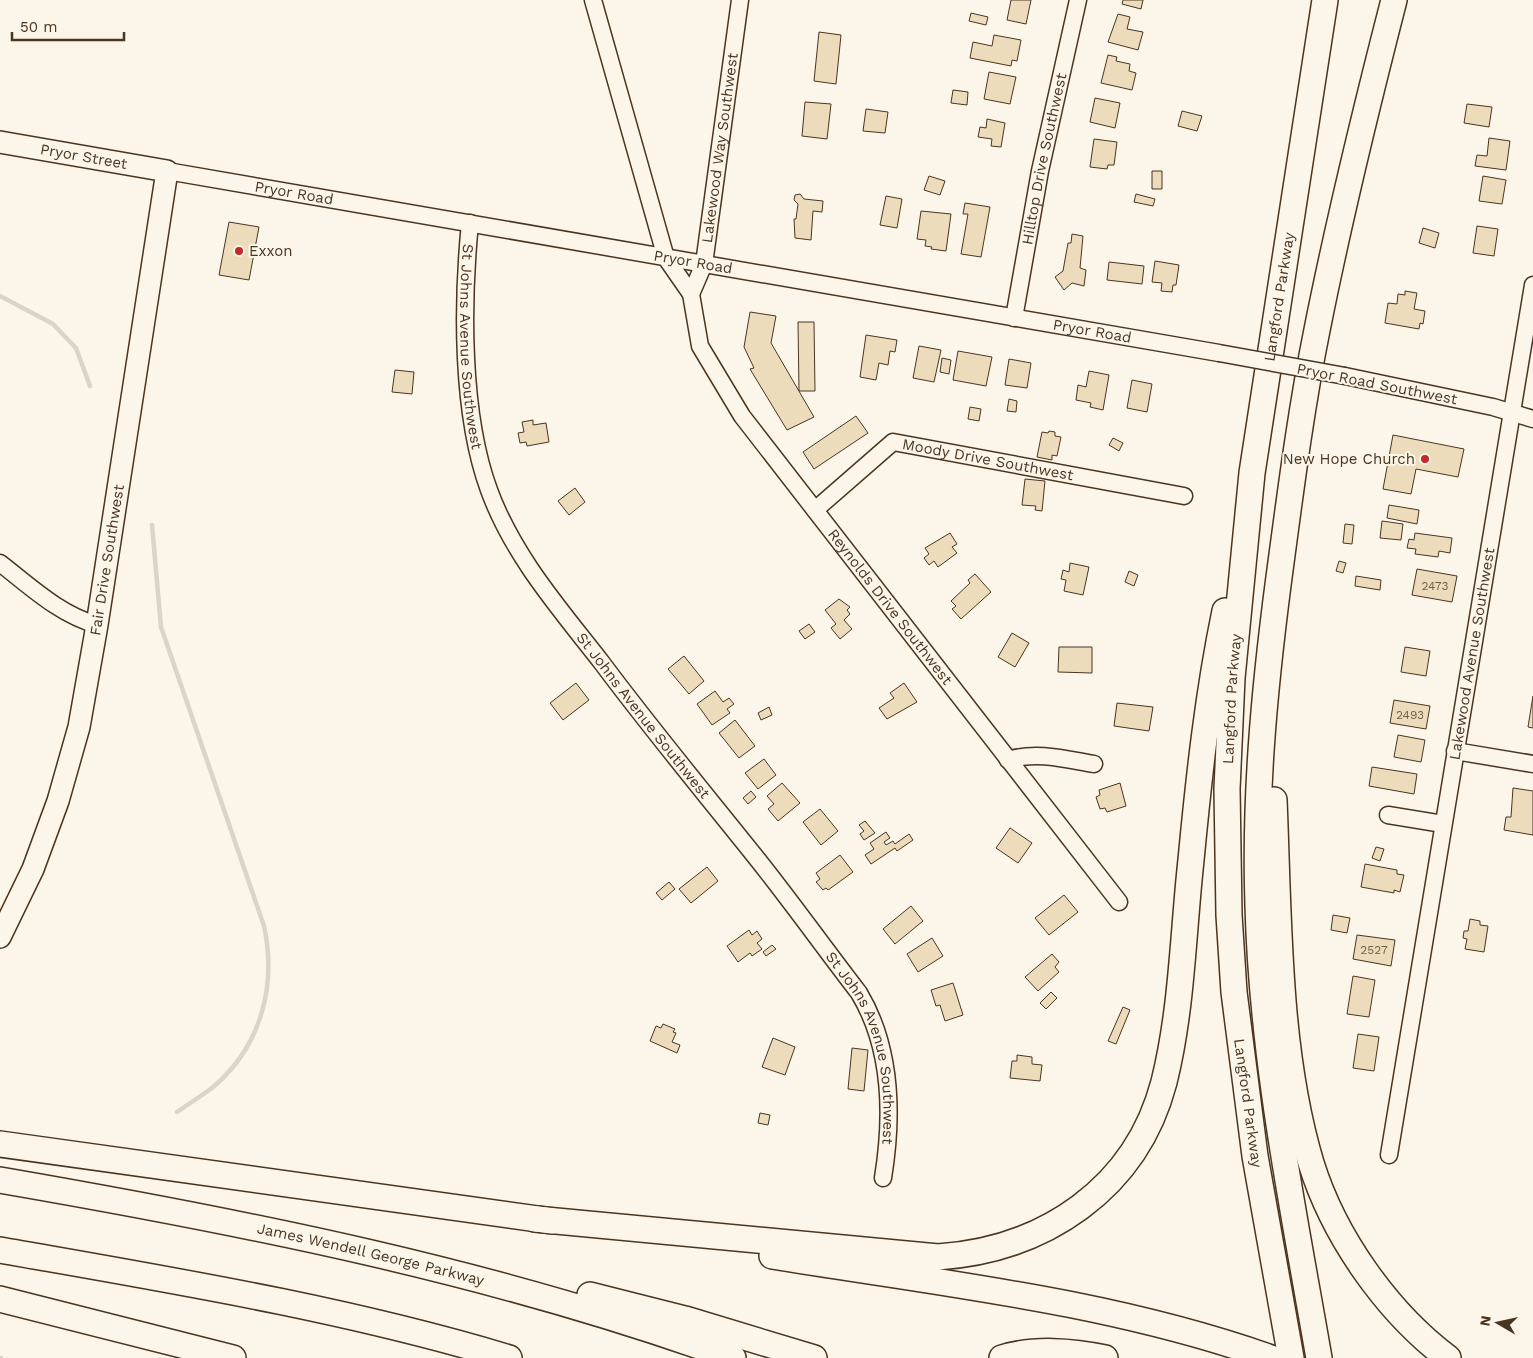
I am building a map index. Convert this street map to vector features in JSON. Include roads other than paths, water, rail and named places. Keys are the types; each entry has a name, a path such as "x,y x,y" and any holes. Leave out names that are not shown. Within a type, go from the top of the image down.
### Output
{"highway":[{"name":"Langford Parkway","path":"1291,1358 1243,1074 1228,915 1227,826 1232,688 1252,473 1325,0"},
{"name":"Langford Parkway","path":"1319,1358 1285,1166 1267,1036 1261,971 1258,905 1258,803 1267,665 1316,332 1355,152 1394,0"},
{"path":"535,1218 938,1257 991,1250 1034,1236 1064,1218 1102,1188 1124,1163 1148,1122 1163,1083 1170,1054 1212,676 1252,473"},
{"path":"1267,665 1280,972 1292,1070 1300,1118 1311,1164 1345,1238 1368,1274 1402,1315 1448,1358"},
{"path":"0,1144 535,1218 1044,1299 1194,1334 1271,1358"},
{"name":"James Wendell George Parkway","path":"0,1180 253,1227 362,1250 532,1293 733,1358"},
{"path":"0,1250 168,1280 366,1320 509,1358"},
{"path":"362,1250 600,1297 684,1319 814,1358"},
{"path":"0,1299 233,1358"},
{"path":"1002,1358 1032,1353 1059,1352 1105,1358"}],"main road":[{"name":"Pryor Street","path":"0,142 167,171"},
{"name":"Fair Drive Southwest","path":"0,937 33,869 58,801 79,727 97,625 167,171"}],"street":[{"path":"593,0 666,258 691,294"},
{"name":"Lakewood Way Southwest","path":"691,294 704,264 740,0"},
{"name":"Hilltop Drive Southwest","path":"1014,318 1040,171 1078,0"},
{"name":"Pryor Road","path":"167,171 1219,353"},
{"name":"St Johns Avenue Southwest","path":"470,223 465,274 469,399 476,445 489,490 505,528 526,563 652,730 760,862 859,993 871,1013 883,1048 888,1101 888,1146 883,1178"},
{"name":"Lakewood Avenue Southwest","path":"1389,1155 1456,751 1525,415 1533,285"},
{"name":"Reynolds Drive Southwest","path":"691,294 700,346 742,416 1119,902"},
{"name":"Pryor Road Southwest","path":"1219,353 1345,376 1525,415"},
{"name":"Moody Drive Southwest","path":"815,510 894,442 1184,496"},
{"path":"0,563 59,609 77,619 97,625"},
{"path":"1456,751 1533,764"},
{"path":"1008,760 1022,755 1038,755 1094,764"},
{"path":"1388,815 1443,824"}],"waterway":[{"path":"0,296 53,324 76,348 90,386"},
{"path":"152,525 161,627 264,926 268,949 266,993 261,1014 243,1054 229,1072 212,1088 177,1112"}],"place":[{"name":"Exxon","path":"239,251"},
{"name":"New Hope Church","path":"1425,459"}]}
